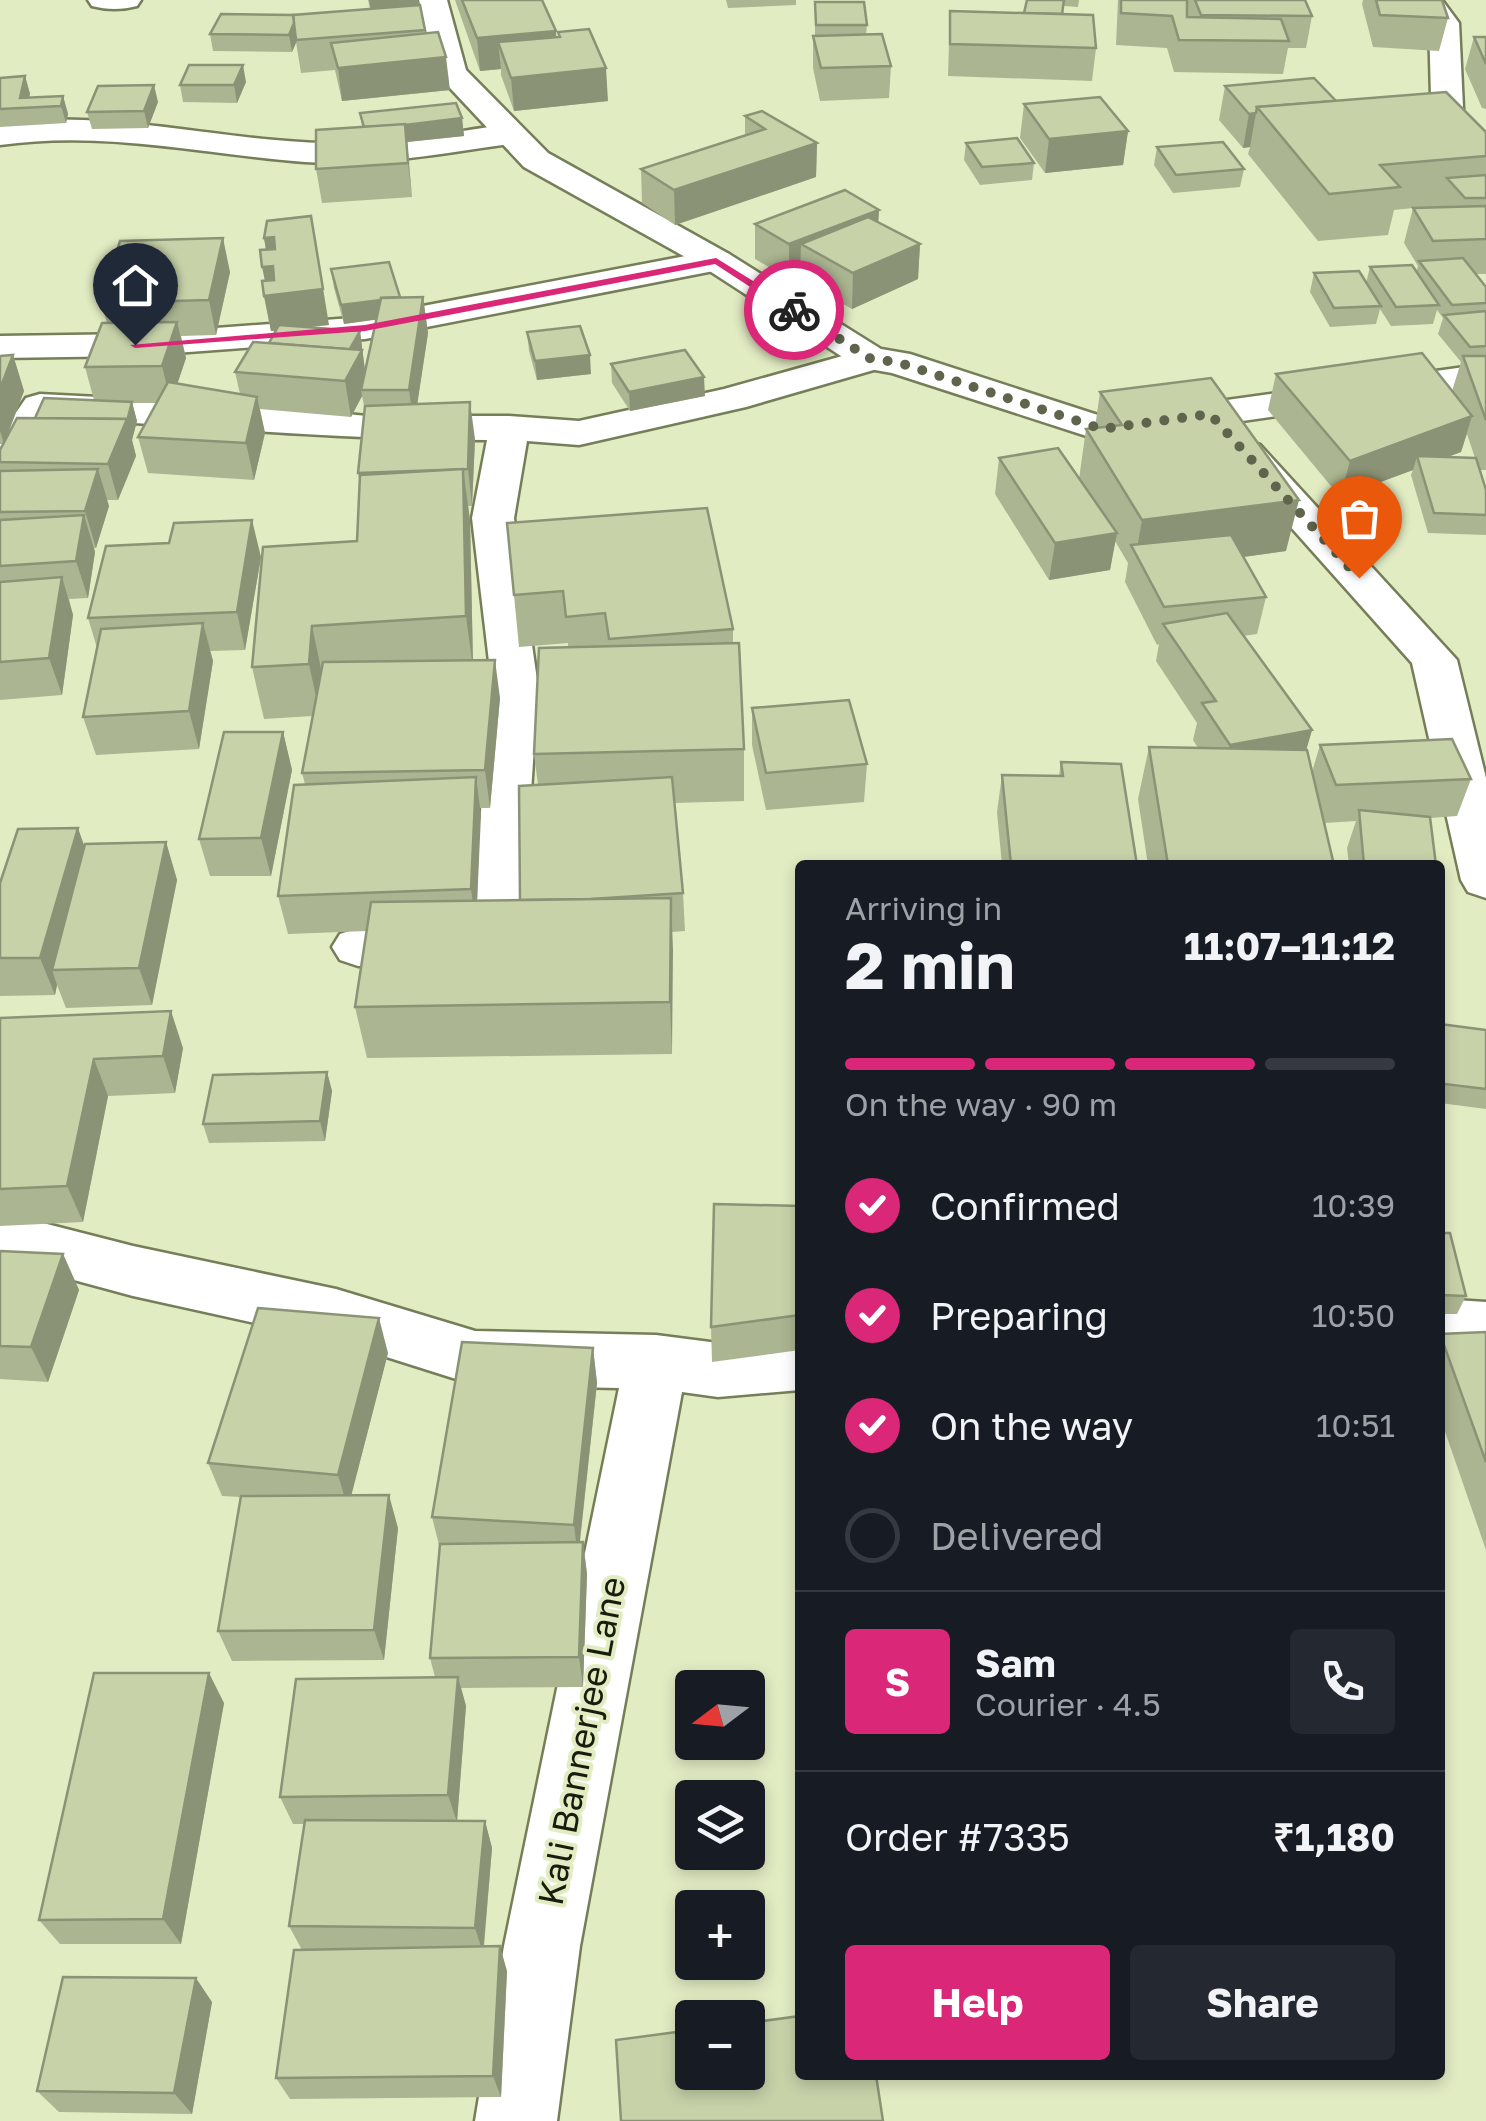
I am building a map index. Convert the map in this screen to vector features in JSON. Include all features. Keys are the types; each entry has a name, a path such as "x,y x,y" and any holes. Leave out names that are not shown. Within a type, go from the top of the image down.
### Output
{"street":[{"path":"102,0 127,0"},
{"path":"433,0 451,72 536,160 716,261 871,359"},
{"path":"1448,15 1448,132 1486,161"},
{"path":"0,136 70,130 130,132 342,153 510,134"},
{"path":"0,347 135,345 365,328 716,261"},
{"path":"0,465 40,406 257,416 367,428 509,428 579,433 732,399 871,359 897,362 1102,429 1486,375"},
{"path":"1210,414 1434,660 1486,880"},
{"path":"358,947 494,942 516,687 493,518 509,428"},
{"path":"0,1236 134,1271 336,1315 475,1358 656,1362 718,1370 795,1363"},
{"path":"1445,1325 1486,1328"},
{"name":"Kali Bannerjee Lane","path":"516,2121 542,1946 656,1362"}],"building":[{"path":"462,0 542,0 556,31 477,38"},
{"path":"1027,0 1064,0 1062,14 1024,13"},
{"path":"1121,0 1187,0 1187,17 1281,19 1289,41 1179,40 1172,16 1121,13"},
{"path":"1195,0 1305,0 1312,16 1201,15"},
{"path":"1376,0 1442,0 1448,18 1380,15"},
{"path":"815,2 864,2 867,25 816,25"},
{"path":"420,5 425,30 296,40 293,15"},
{"path":"950,11 1093,15 1096,48 950,44"},
{"path":"221,14 293,15 294,23 289,35 210,34"},
{"path":"589,29 606,68 511,78 498,42 560,37 558,32"},
{"path":"438,32 446,57 338,68 331,43"},
{"path":"882,34 891,66 821,68 813,36"},
{"path":"1474,37 1486,37 1486,64"},
{"path":"189,65 243,65 234,85 180,85"},
{"path":"25,76 20,98 63,96 61,106 0,109 0,78"},
{"path":"1314,78 1336,101 1257,107 1256,113 1249,114 1225,86"},
{"path":"154,85 144,111 87,112 98,86"},
{"path":"1446,92 1486,132 1486,156 1380,165 1400,187 1329,194 1257,107"},
{"path":"1100,97 1128,131 1049,139 1024,104"},
{"path":"456,103 462,118 405,125 364,127 360,113"},
{"path":"762,111 817,143 674,190 641,169 765,129 745,116"},
{"path":"405,124 408,163 316,169 316,130"},
{"path":"1017,138 1034,163 982,167 966,143"},
{"path":"1223,142 1244,169 1176,175 1157,147"},
{"path":"1486,175 1486,198 1465,198 1447,178"},
{"path":"845,190 879,210 789,244 755,224"},
{"path":"1486,206 1486,239 1433,241 1413,208"},
{"path":"311,216 323,289 264,296 262,281 274,280 273,266 262,267 260,250 275,249 274,237 264,238 267,221"},
{"path":"868,217 920,244 853,273 801,244"},
{"path":"223,238 209,300 101,303 120,241"},
{"path":"1463,258 1486,287 1486,303 1452,305 1419,261"},
{"path":"389,262 400,297 341,305 331,269"},
{"path":"1412,265 1439,305 1396,307 1370,267"},
{"path":"1359,271 1381,306 1334,308 1314,273"},
{"path":"423,297 409,390 361,390 381,298"},
{"path":"1486,311 1486,346 1470,347 1444,315"},
{"path":"177,322 162,366 85,367 102,323"},
{"path":"279,325 360,331 351,347 359,348 269,343"},
{"path":"580,326 590,355 535,361 527,332"},
{"path":"253,342 362,350 345,381 235,372"},
{"path":"685,350 704,377 629,392 611,364"},
{"path":"1422,353 1472,416 1350,461 1276,374"},
{"path":"13,355 0,389 0,356"},
{"path":"1463,356 1486,356 1486,420"},
{"path":"1211,378 1299,500 1142,520 1086,429 1122,425 1100,392"},
{"path":"168,382 257,397 246,443 138,437"},
{"path":"44,398 132,402 127,421 35,418"},
{"path":"470,402 468,469 358,473 365,406"},
{"path":"17,418 127,419 108,464 0,462 0,450"},
{"path":"1058,448 1117,533 1055,543 999,458"},
{"path":"1417,456 1476,458 1486,490 1486,515 1434,513"},
{"path":"98,469 85,511 0,512 0,471"},
{"path":"463,469 466,616 312,626 309,664 252,667 263,547 357,541 360,475"},
{"path":"707,508 733,629 609,639 605,613 566,617 563,591 514,595 507,523"},
{"path":"84,515 76,561 0,566 0,520"},
{"path":"252,520 237,612 88,618 106,546 169,543 174,523"},
{"path":"1231,535 1266,597 1164,607 1131,545"},
{"path":"62,577 49,658 0,662 0,582"},
{"path":"1227,613 1312,730 1230,745 1202,703 1216,701 1163,624"},
{"path":"203,623 189,711 83,717 101,629"},
{"path":"739,643 744,749 534,754 539,648"},
{"path":"495,660 485,770 302,773 323,662"},
{"path":"849,700 867,764 766,773 752,708"},
{"path":"224,732 283,732 261,838 199,839"},
{"path":"1452,739 1471,779 1336,785 1320,745"},
{"path":"1149,747 1307,750 1333,860 1167,860"},
{"path":"1061,762 1121,764 1136,860 1010,860 1002,775 1063,776"},
{"path":"476,777 471,889 278,896 294,785"},
{"path":"672,777 683,893 520,900 519,786"},
{"path":"1359,810 1430,817 1435,860 1364,860"},
{"path":"78,828 40,958 0,958 0,883 18,829"},
{"path":"166,842 139,968 52,970 85,844"},
{"path":"671,898 670,1002 355,1007 371,902"},
{"path":"171,1011 163,1056 94,1059 67,1186 0,1189 0,1018"},
{"path":"1445,1025 1486,1030 1486,1089 1445,1084"},
{"path":"327,1072 320,1121 203,1124 213,1075"},
{"path":"714,1204 795,1206 795,1316 711,1327"},
{"path":"1445,1233 1450,1233 1466,1296 1445,1295"},
{"path":"0,1251 63,1254 31,1347 0,1346"},
{"path":"258,1308 379,1318 338,1475 208,1463"},
{"path":"1486,1332 1486,1462 1445,1348 1445,1334"},
{"path":"462,1342 593,1348 574,1525 432,1517"},
{"path":"389,1495 374,1630 218,1631 241,1496"},
{"path":"583,1542 579,1657 430,1658 440,1544"},
{"path":"94,1673 209,1673 163,1919 39,1920"},
{"path":"458,1677 448,1795 280,1797 296,1679"},
{"path":"305,1820 485,1821 475,1928 289,1926"},
{"path":"500,1946 493,2076 276,2078 294,1950"},
{"path":"63,1977 196,1978 174,2093 37,2091"},
{"path":"795,2017 795,2080 877,2080 883,2121 621,2121 616,2040 675,2032 675,2090 765,2090 765,2021"}],"way so far":[{"path":"794,310 871,359 897,362 1102,429 1210,414 1359,578"}],"route":[{"path":"135,345 365,328 716,261 794,310"}]}
